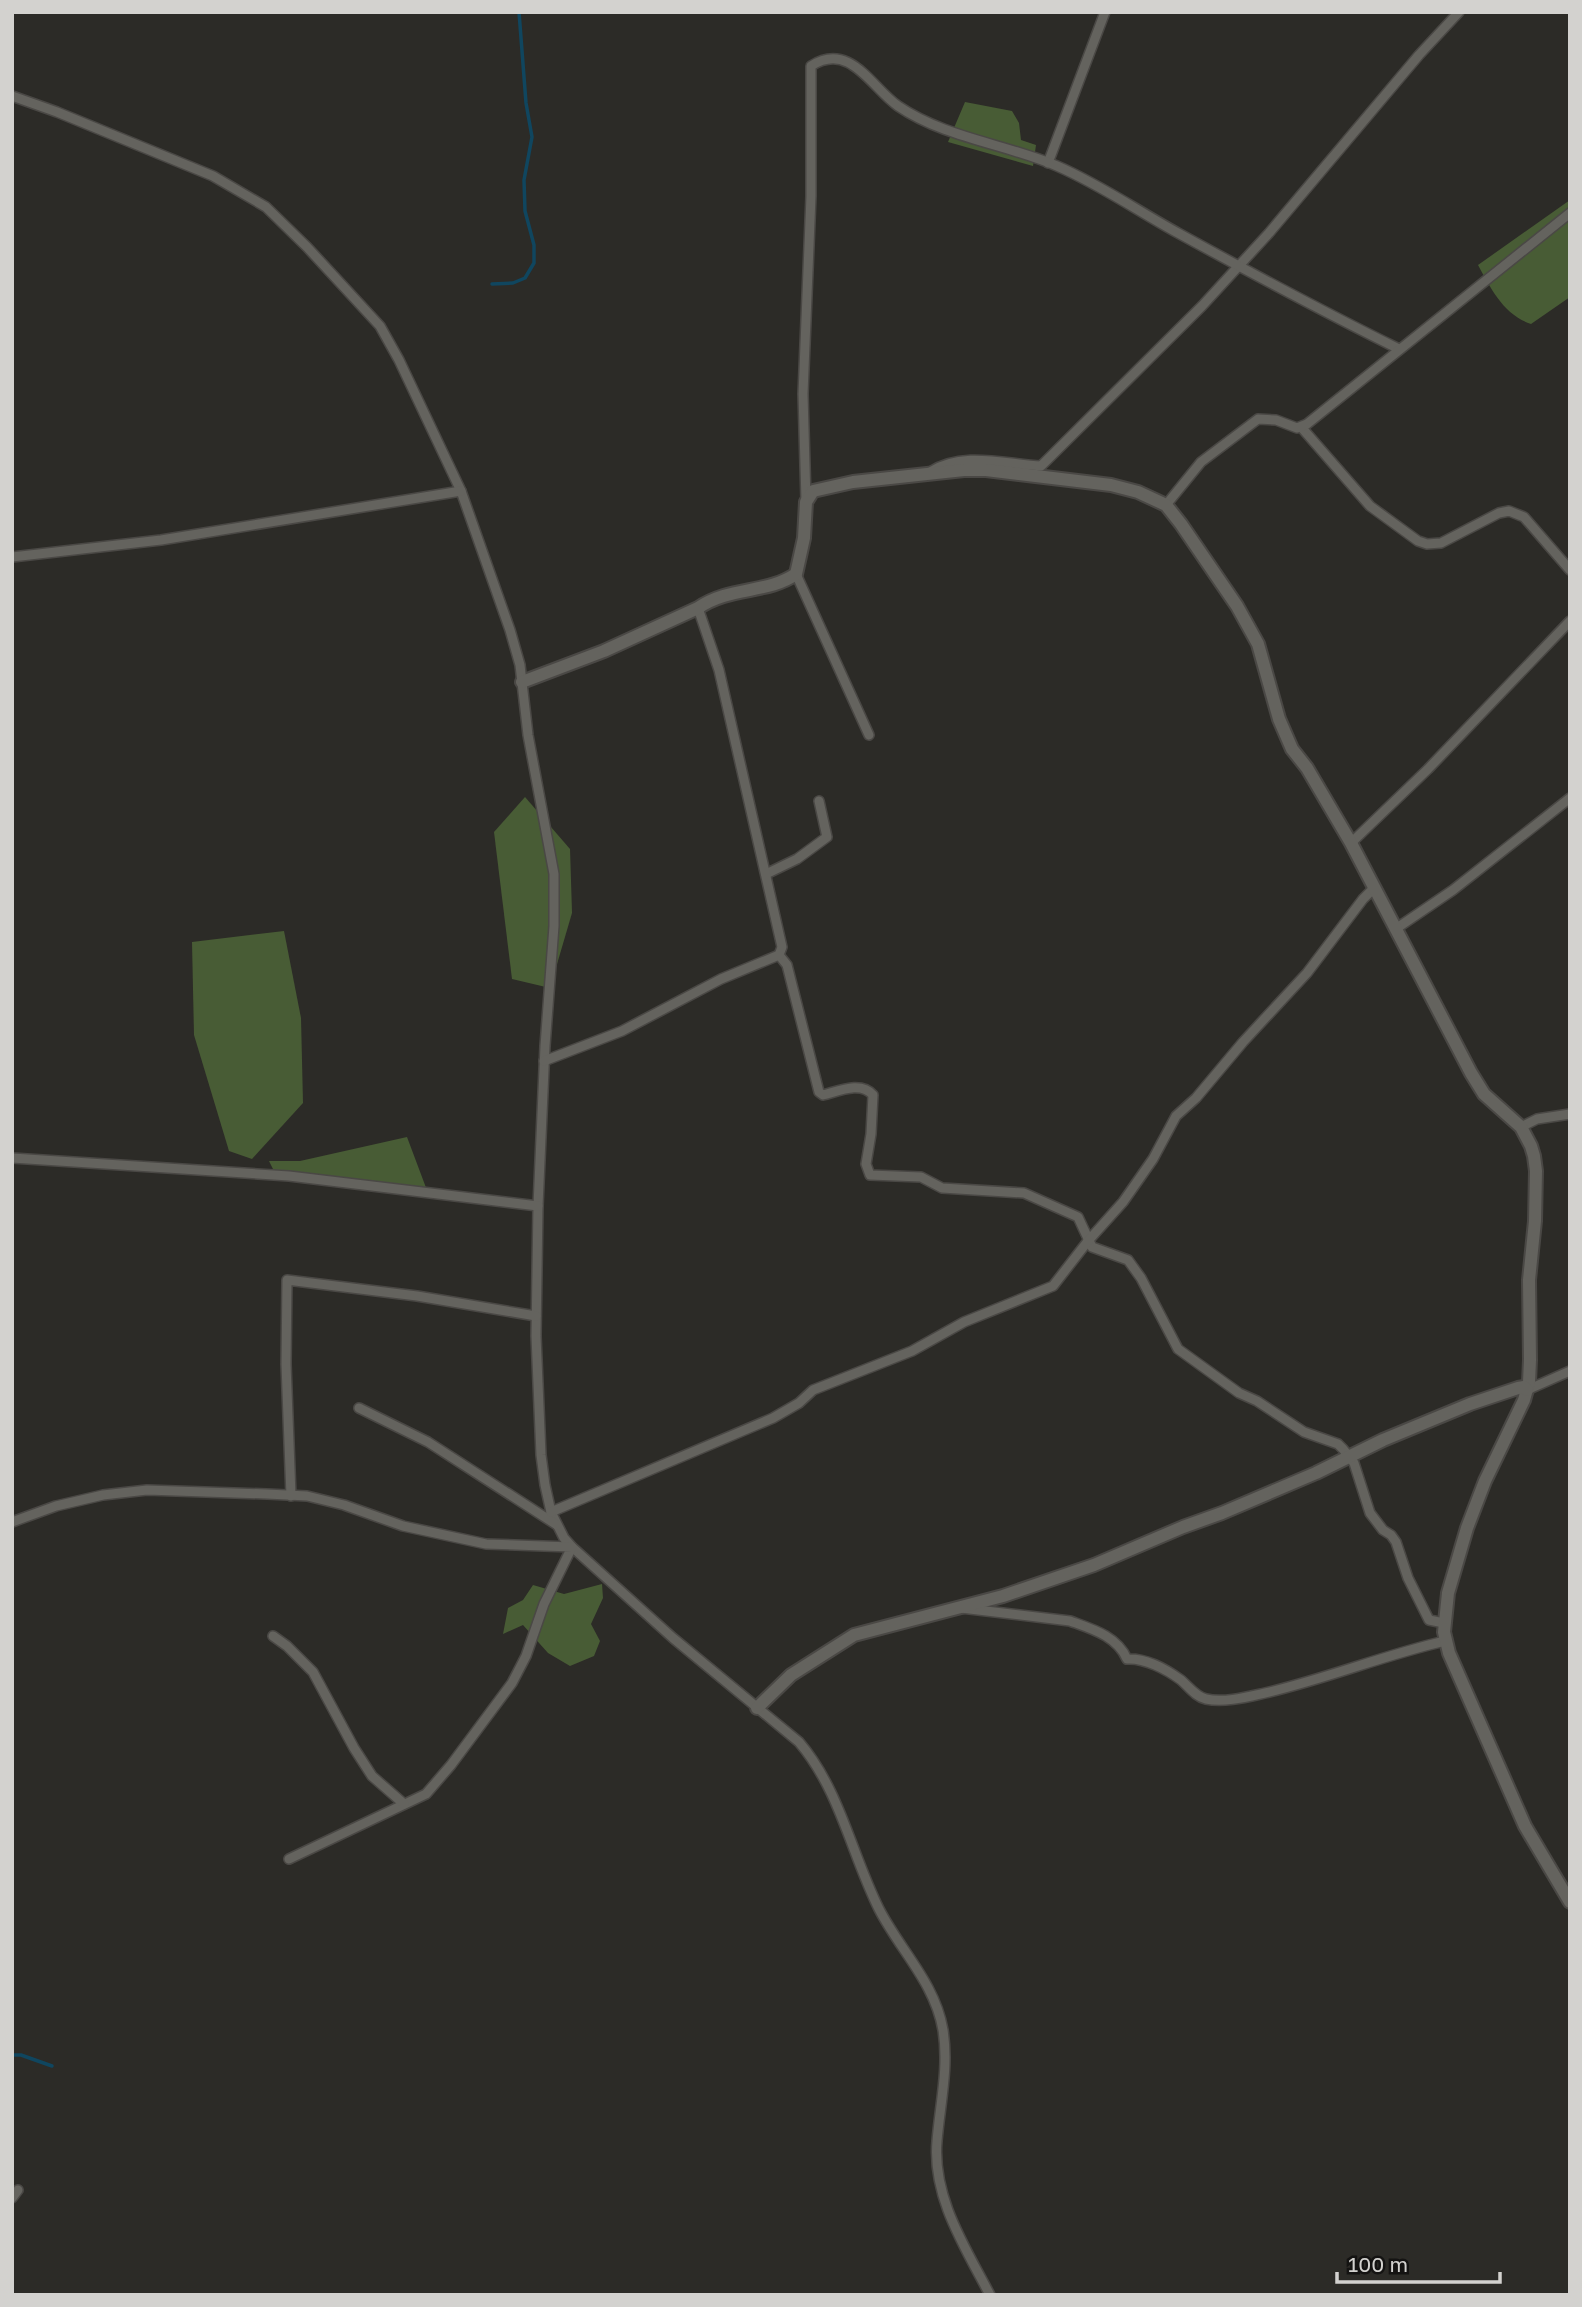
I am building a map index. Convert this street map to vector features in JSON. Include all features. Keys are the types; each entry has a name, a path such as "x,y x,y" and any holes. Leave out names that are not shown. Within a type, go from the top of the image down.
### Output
{"street":[{"path":"1048,163 1105,12"},
{"path":"928,473 943,464 975,459 1041,466 1159,351 1269,233 1419,55 1460,12"},
{"path":"869,735 796,574 804,538 806,502 803,394 811,196 811,66 824,59 844,61 855,66 897,105 925,119 1070,172 1237,266 1399,349"},
{"path":"12,96 57,111 213,176 266,207 380,326 461,491 510,630 522,682 528,735 554,874 538,1206 536,1316 541,1455 551,1512 564,1538 572,1547 673,1638 799,1742 819,1770 835,1799 881,1912 928,1984 936,2002 946,2049 937,2142 939,2183 966,2248 990,2295"},
{"path":"1302,428 1570,213"},
{"path":"1166,505 1201,462 1258,419 1276,421 1302,428 1370,506 1418,541 1427,544 1441,543 1499,513 1509,512 1524,517 1570,570"},
{"path":"806,502 813,491 853,482 964,470 986,470 1111,485 1149,496 1166,505 1253,633 1292,750 1307,768 1351,843 1484,1094 1521,1127 1531,1146 1536,1171 1529,1280 1530,1360 1527,1390 1516,1420 1485,1481 1467,1528 1448,1593 1444,1623 1445,1640 1525,1826 1570,1902"},
{"path":"12,557 161,540 461,491"},
{"path":"522,682 604,651 710,600 742,590 774,585 796,574"},
{"path":"544,1060 622,1031 721,979 779,956 782,947 719,670 698,608"},
{"path":"1351,843 1428,769 1570,621"},
{"path":"1397,928 1453,890 1570,798"},
{"path":"766,874 797,859 827,837 819,801"},
{"path":"551,1512 773,1418 799,1403 813,1390 912,1351 964,1322 1053,1286 1123,1202 1153,1159 1176,1116 1196,1098 1307,973 1374,888"},
{"path":"779,956 787,964 819,1092 823,1095 855,1087 868,1089 873,1095 866,1164 870,1175 921,1177 942,1188 1024,1193 1078,1217 1092,1247 1128,1260 1141,1278 1178,1349 1239,1393 1257,1401 1304,1432 1338,1444 1348,1455 1354,1463 1370,1513 1396,1542 1408,1578 1429,1620 1444,1623"},
{"path":"1521,1127 1537,1119 1570,1114"},
{"path":"12,1158 289,1176 538,1206"},
{"path":"291,1496 286,1280 376,1290 536,1316"},
{"path":"1527,1390 1570,1371"},
{"path":"757,1708 791,1675 854,1635 1003,1595 1094,1564 1316,1473 1348,1455 1477,1401 1518,1388 1524,1387 1527,1390"},
{"path":"359,1408 428,1443 559,1526"},
{"path":"12,1522 56,1506 103,1495 148,1490 307,1496 344,1505 403,1526 486,1544 572,1547"},
{"path":"289,1859 426,1794 512,1683 526,1656 544,1604 572,1547"},
{"path":"957,1607 968,1611 1070,1621 1114,1640 1127,1659 1138,1658 1151,1663 1179,1679 1198,1696 1207,1699 1249,1696 1297,1686 1445,1640"},
{"path":"273,1636 313,1672 372,1776 404,1804"}],"green space":[{"path":"965,102 1012,111 1019,123 1021,140 1036,145 1033,166 948,142"},
{"path":"1570,200 1570,297 1531,324 1506,308 1493,292 1478,265"},
{"path":"525,797 570,849 572,913 550,988 512,979 494,832"},
{"path":"284,931 301,1018 303,1103 252,1159 229,1151 194,1035 192,942"},
{"path":"407,1137 428,1193 276,1175 269,1161 300,1161"},
{"path":"602,1584 603,1598 591,1624 600,1641 594,1656 570,1666 548,1653 523,1625 503,1634 508,1608 523,1600 533,1585 564,1594"}],"waterway":[{"path":"492,284 513,283 525,278 534,263 534,245 525,211 524,180 532,137 526,103 519,12"},
{"path":"12,2055 21,2055 52,2066"}]}
